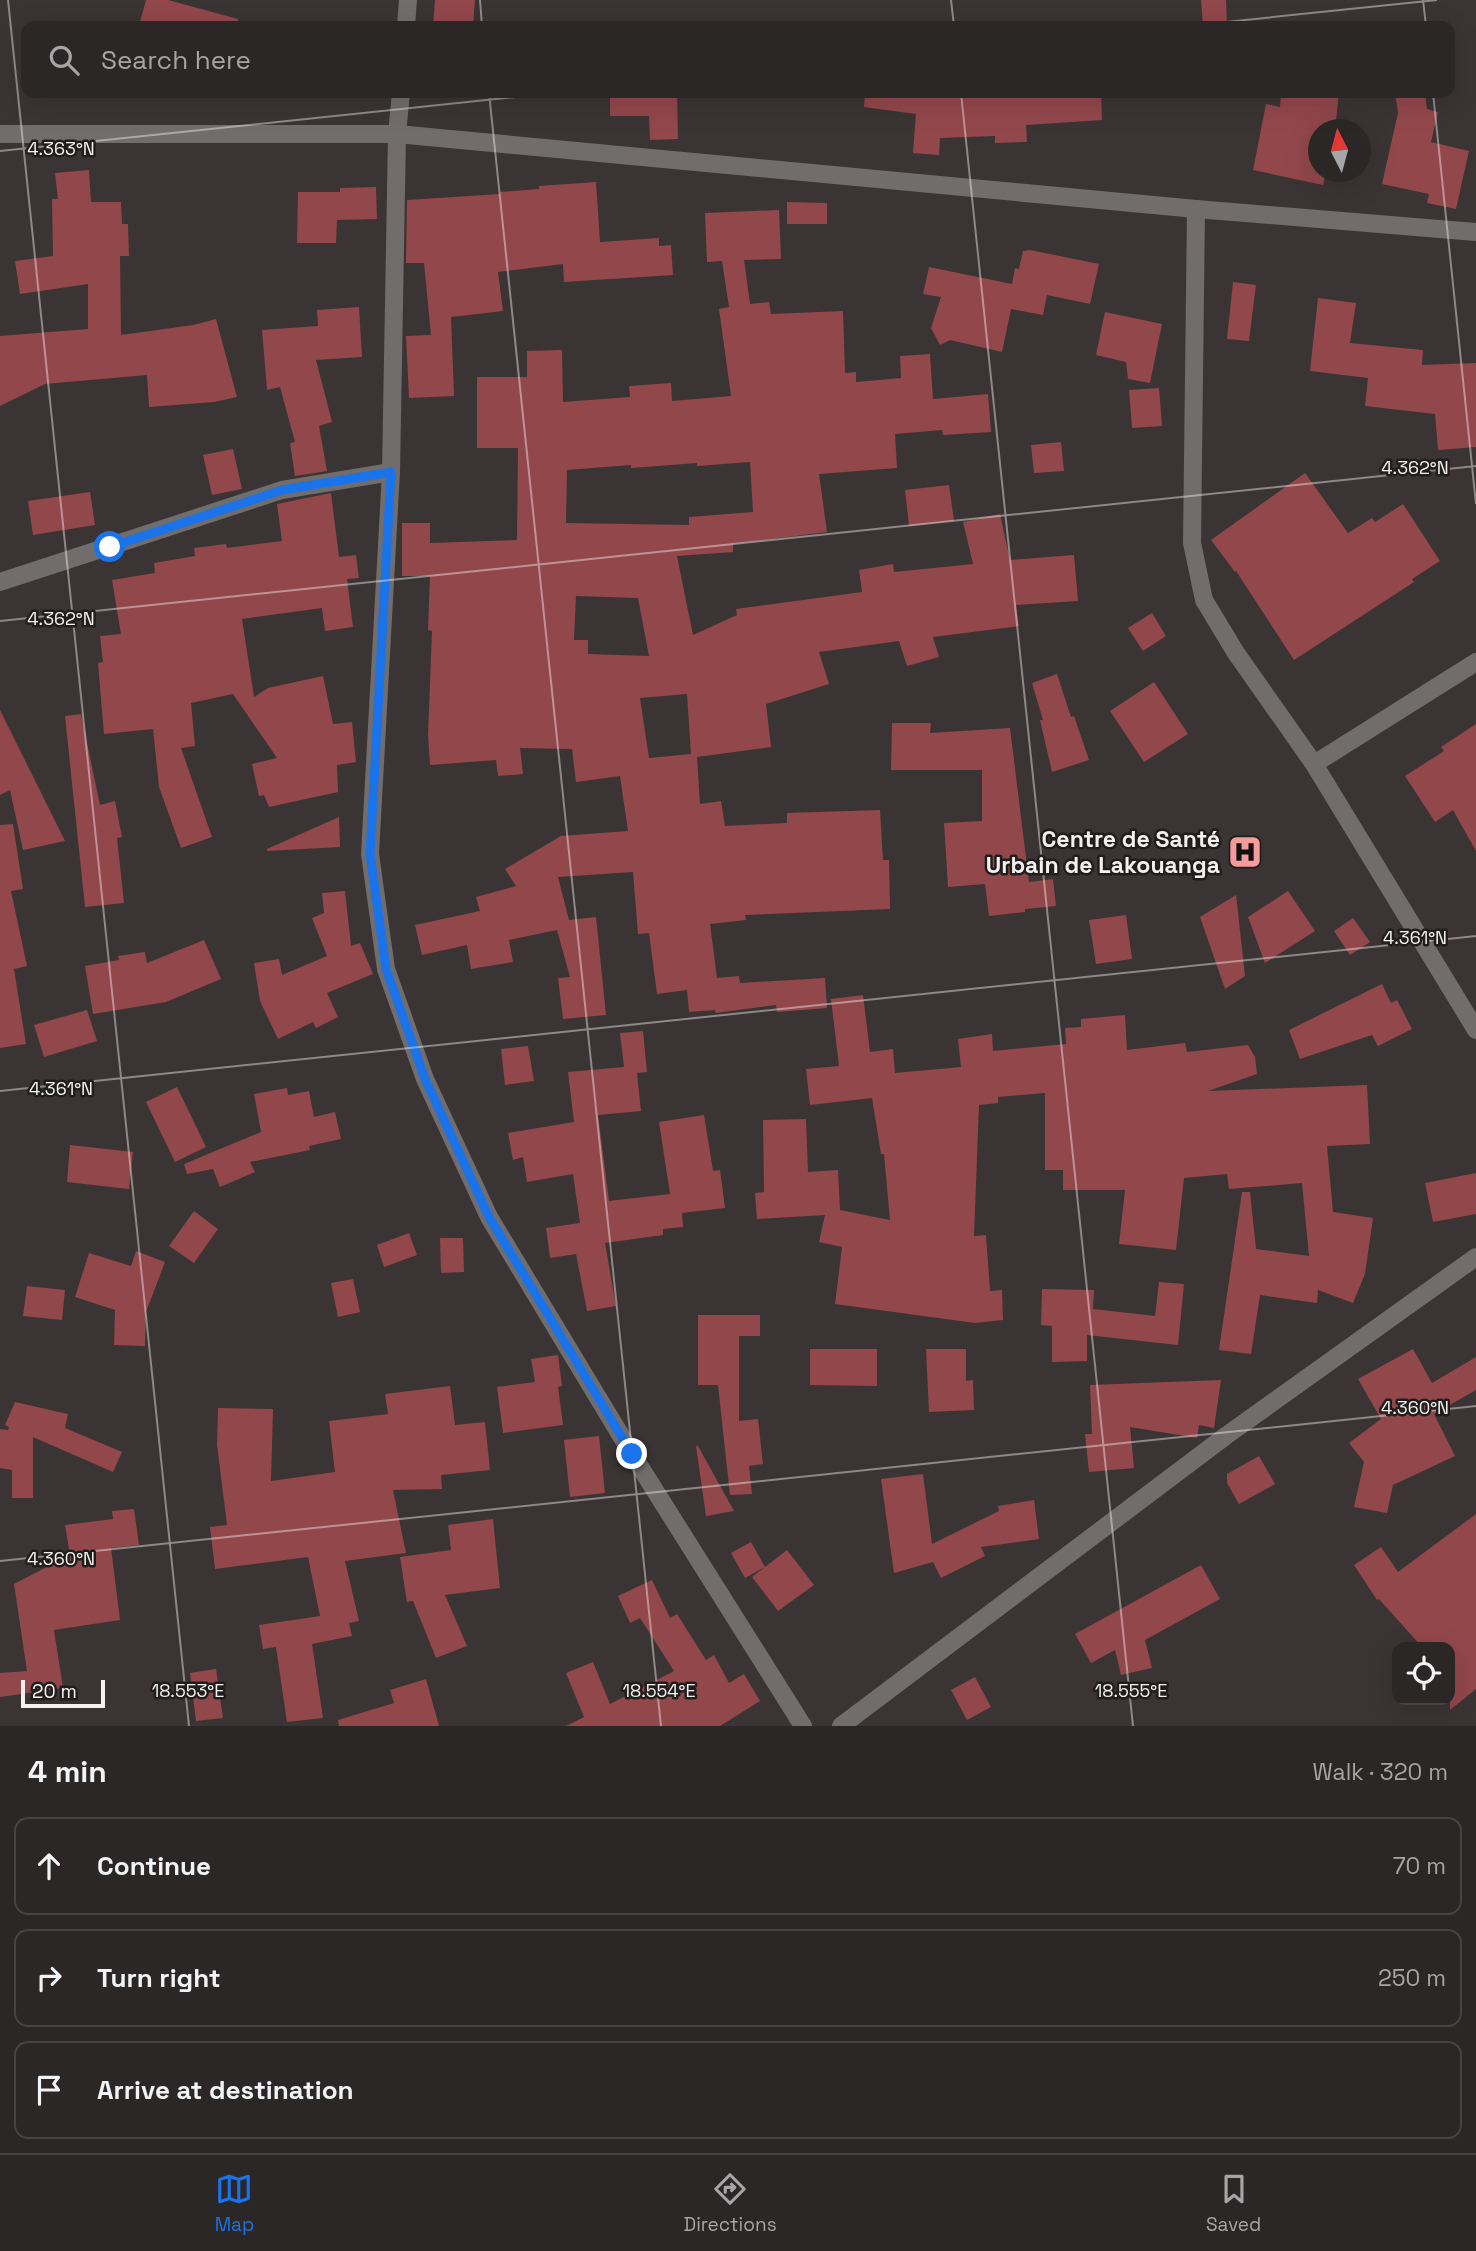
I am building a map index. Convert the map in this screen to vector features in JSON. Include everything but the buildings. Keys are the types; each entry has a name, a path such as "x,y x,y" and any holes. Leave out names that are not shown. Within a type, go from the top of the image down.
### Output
{"street":[{"path":"406,21 408,0"},
{"path":"401,98 397,134 391,472 370,854 386,969 425,1079 489,1217 632,1454 803,1726"},
{"path":"0,134 397,134 1196,209 1476,232"},
{"path":"1196,209 1192,543 1203,600 1236,653 1314,764 1476,1030"},
{"path":"0,582 282,490 391,472"},
{"path":"1314,764 1476,662"},
{"path":"841,1726 1227,1435 1476,1258"}],"place":[{"name":"Centre de Santé Urbain de Lakouanga","path":"1245,852"}],"route":[{"path":"110,547 282,490 391,472 370,854 386,969 425,1079 489,1217 632,1454"}]}
